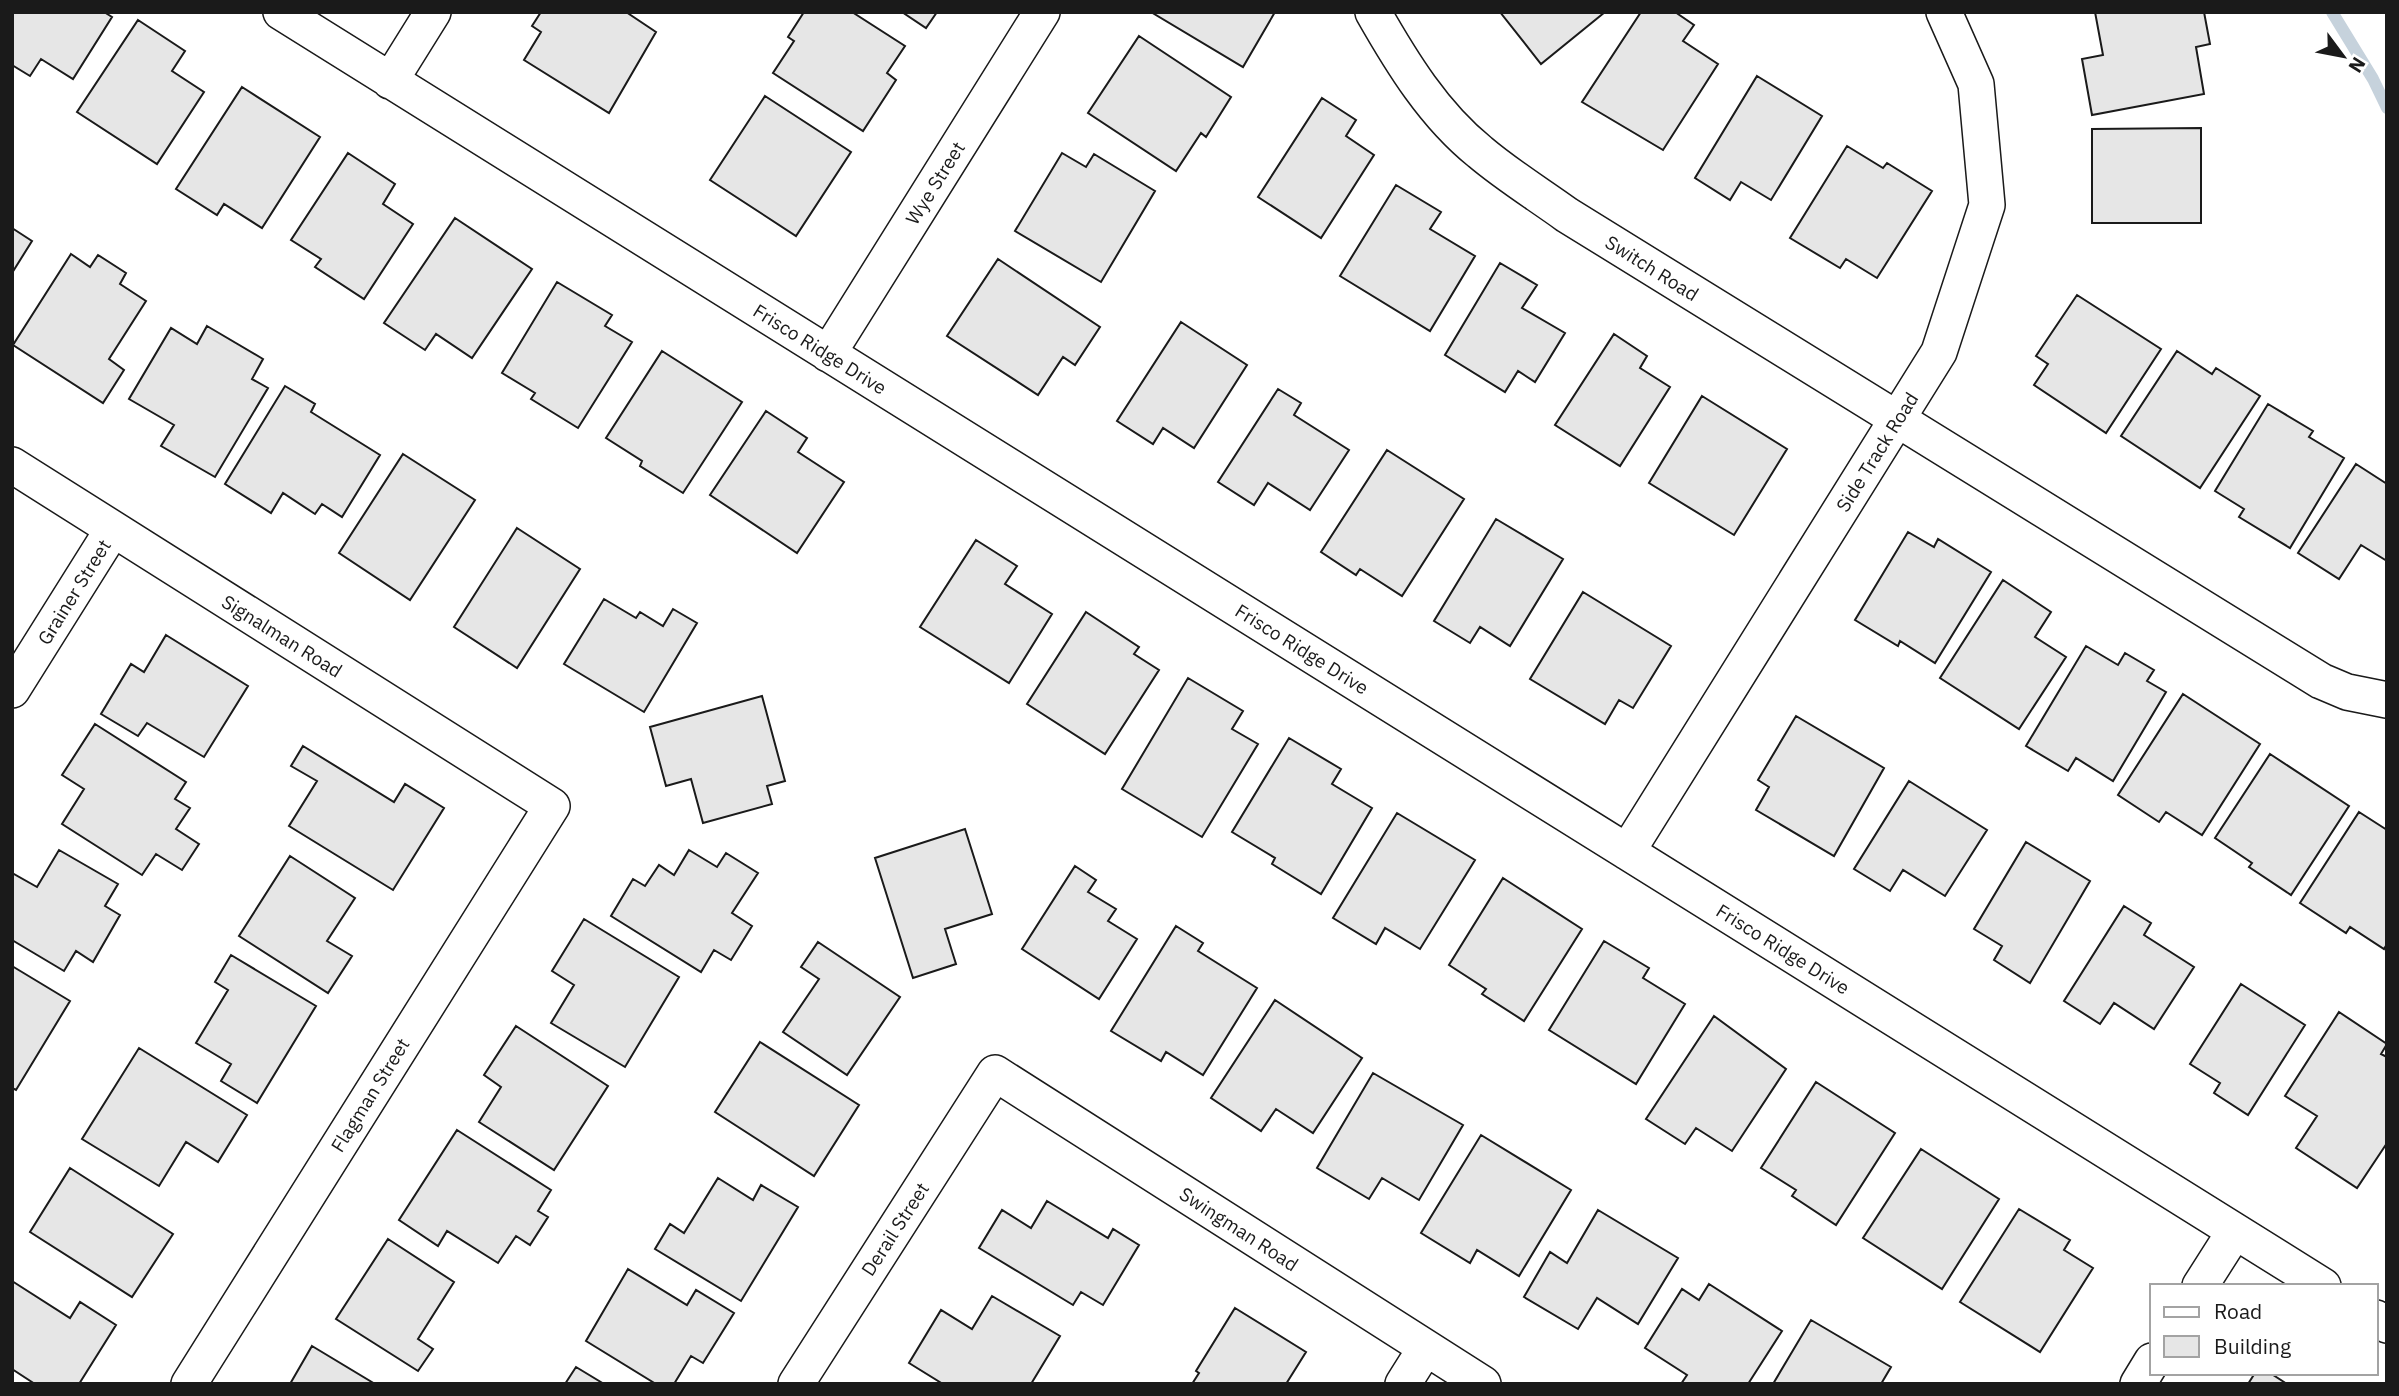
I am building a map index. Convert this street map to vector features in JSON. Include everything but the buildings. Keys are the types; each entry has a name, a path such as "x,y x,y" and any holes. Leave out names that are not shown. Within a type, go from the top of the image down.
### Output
{"street":[{"name":"Frisco Ridge Drive","path":"281,12 2320,1284"},
{"path":"390,81 433,12"},
{"name":"Wye Street","path":"828,354 1042,12"},
{"name":"Switch Road","path":"1373,12 1418,84 1450,124 1480,153 1567,215 2320,681 2347,692 2387,700"},
{"name":"Side Track Road","path":"1626,852 1939,352 1987,205 1976,85 1944,12"},
{"name":"Signalman Road","path":"12,465 552,806"},
{"name":"Grainer Street","path":"12,690 113,529"},
{"name":"Flagman Street","path":"189,1384 552,806"},
{"name":"Swingman Road","path":"995,1073 1483,1384"},
{"name":"Derail Street","path":"796,1384 995,1073"},
{"path":"2201,1284 2235,1231"},
{"path":"1403,1384 1425,1349"},
{"path":"2138,1384 2150,1364"}],"waterway":[{"path":"2332,12 2373,79 2387,108"}]}
